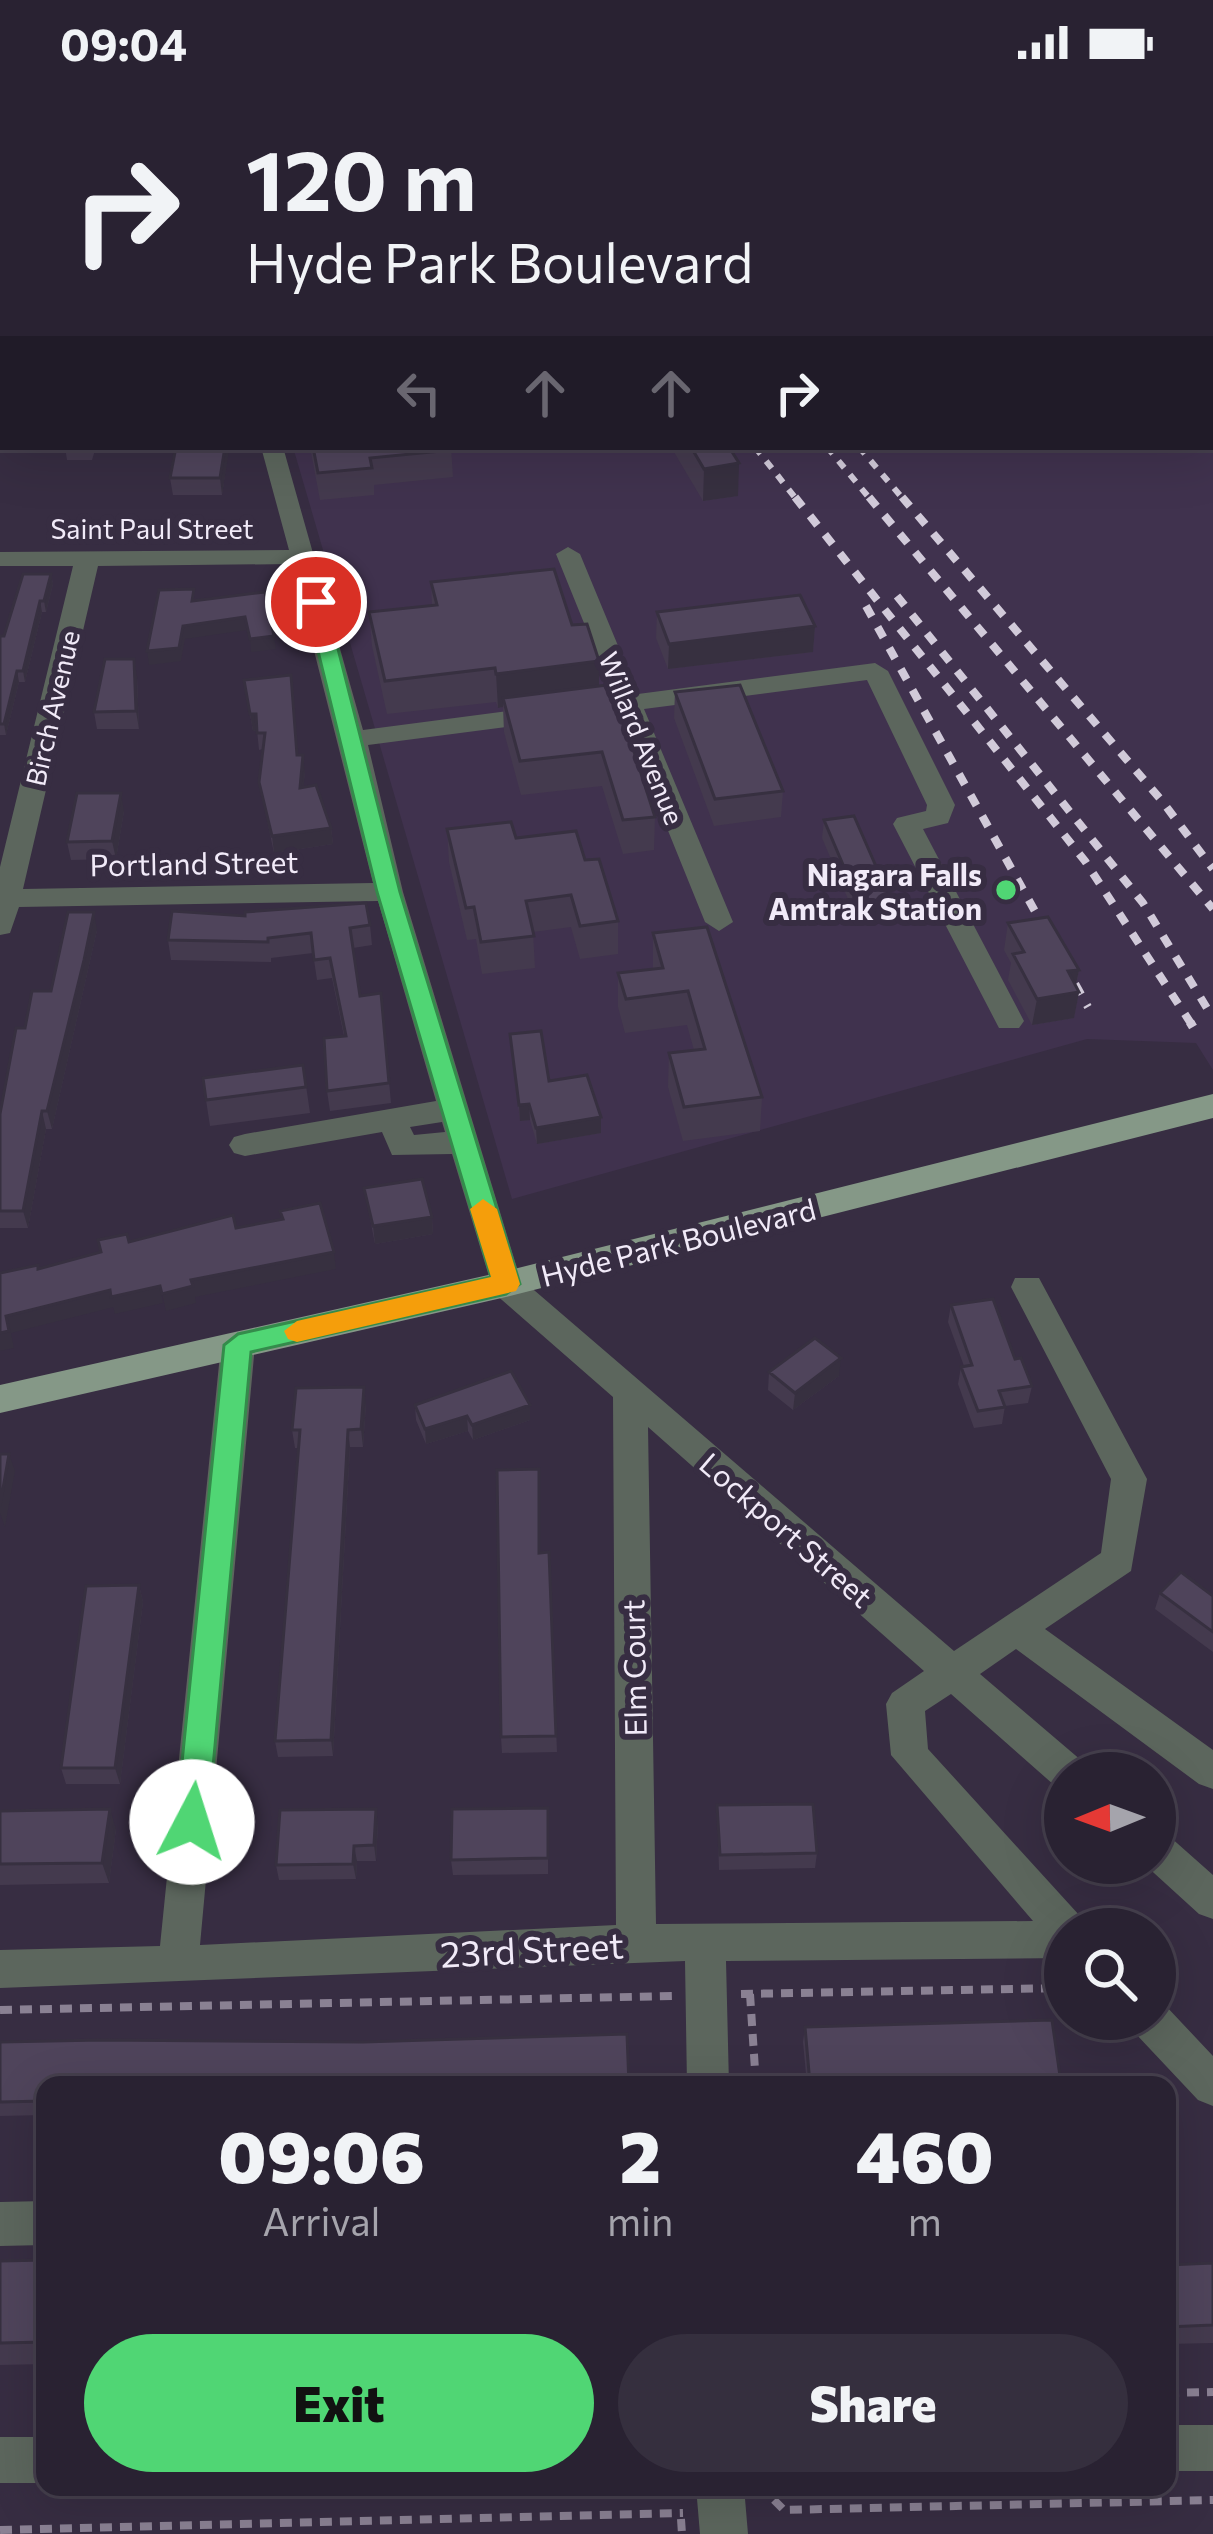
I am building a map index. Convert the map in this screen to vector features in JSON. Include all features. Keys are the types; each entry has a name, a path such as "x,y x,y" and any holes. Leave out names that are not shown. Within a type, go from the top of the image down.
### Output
{"main road":[{"name":"Hyde Park Boulevard","path":"0,1399 506,1284 1213,1106"}],"street":[{"path":"273,450 353,739 388,892 506,1284"},
{"name":"Willard Avenue","path":"568,554 719,922"},
{"name":"Saint Paul Street","path":"0,560 304,557"},
{"name":"Birch Avenue","path":"2,907 87,559"},
{"path":"353,739 875,671 941,805 938,817 908,824 1009,1021"},
{"name":"Portland Street","path":"2,907 388,892"},
{"path":"244,1145 453,1109"},
{"path":"392,1120 403,1147 464,1142"},
{"name":"Lockport Street","path":"506,1284 1044,1752"},
{"path":"1027,1288 1129,1479 1118,1561 905,1703 910,1755 1047,1908"},
{"path":"178,1965 238,1345"},
{"name":"Elm Court","path":"630,1394 635,1943"},
{"path":"1018,1630 1213,1772"},
{"path":"1176,1868 1213,1900"},
{"name":"23rd Street","path":"0,1969 635,1943 705,1946 1044,1939"},
{"path":"705,1946 708,2076"},
{"path":"1170,2040 1213,2086"},
{"path":"0,2224 36,2223"},
{"path":"1176,2449 1213,2448"},
{"path":"0,2461 36,2460"}],"path":[{"path":"0,2010 1044,1988"},
{"path":"750,1994 756,2076"},
{"path":"1176,2393 1213,2392"},
{"path":"774,2500 784,2510 1213,2500"},
{"path":"0,2530 681,2515 712,2508"}],"shaded area":[{"path":"294,450 1213,450 1213,1070 1196,1043 1087,1039 512,1199"}],"building":[{"path":"175,450 225,450 220,478 170,478"},
{"path":"314,450 452,450 370,458 372,468 318,473"},
{"path":"693,450 731,450 739,463 704,469"},
{"path":"554,569 572,625 587,624 599,661 385,681 369,612 437,605 431,582"},
{"path":"23,574 51,574 23,671 17,671 4,724 0,724 0,636 4,636"},
{"path":"194,589 192,601 265,592 274,636 250,639 245,617 183,626 179,648 147,651 159,590"},
{"path":"800,595 815,626 669,644 657,612"},
{"path":"105,659 134,659 136,711 94,712"},
{"path":"291,675 297,755 303,755 300,788 316,785 331,828 272,836 259,782 265,733 257,733 244,680"},
{"path":"607,685 614,689 655,817 623,820 602,752 520,761 503,698"},
{"path":"740,685 783,791 715,799 675,692"},
{"path":"77,793 121,793 112,841 67,842"},
{"path":"854,816 892,903 861,907 824,820"},
{"path":"511,822 516,838 576,831 585,860 599,859 618,921 580,926 571,895 526,901 534,936 481,942 474,907 466,908 447,829"},
{"path":"366,903 370,925 350,928 360,996 381,993 389,1083 327,1091 324,1038 346,1036 330,958 314,960 311,933 268,938 268,942 168,940 172,911 245,916 245,912"},
{"path":"68,912 94,912 84,960 47,1111 42,1111 23,1211 0,1211 0,1114 16,1028 25,1028 32,991 51,991"},
{"path":"1048,917 1079,970 1068,971 1079,992 1037,999 1013,954 1024,952 1008,923"},
{"path":"707,927 762,1097 684,1107 669,1053 705,1049 688,991 626,999 618,973 663,968 653,933"},
{"path":"541,1031 549,1081 587,1075 601,1117 536,1128 529,1104 519,1105 510,1034"},
{"path":"303,1065 306,1087 206,1100 203,1078"},
{"path":"422,1179 432,1217 373,1226 364,1188"},
{"path":"320,1203 334,1252 191,1280 193,1286 162,1294 160,1286 111,1297 110,1290 6,1316 9,1331 0,1333 0,1273 38,1265 38,1269 101,1252 98,1240 127,1234 129,1242 233,1215 236,1228 283,1219 280,1211"},
{"path":"993,1299 1015,1359 1021,1358 1032,1386 999,1391 1005,1407 978,1411 961,1367 972,1365 951,1305"},
{"path":"815,1338 841,1358 795,1393 769,1372"},
{"path":"511,1371 530,1405 472,1425 467,1416 425,1429 415,1405"},
{"path":"364,1387 361,1429 348,1430 331,1740 275,1741 300,1430 292,1430 296,1388"},
{"path":"0,1454 9,1454 0,1506"},
{"path":"539,1469 539,1553 549,1552 556,1736 501,1737 497,1470"},
{"path":"1181,1572 1213,1596 1213,1632 1160,1593"},
{"path":"139,1585 115,1768 61,1768 86,1586"},
{"path":"813,1804 817,1853 720,1855 717,1805"},
{"path":"548,1808 548,1858 451,1860 452,1809"},
{"path":"110,1809 102,1863 0,1864 0,1811"},
{"path":"376,1809 374,1845 354,1846 353,1864 276,1865 280,1810"},
{"path":"1044,2020 1044,2040 1055,2040 1060,2076 809,2076 805,2027"},
{"path":"627,2034 629,2076 36,2076 36,2101 0,2102 0,2042 363,2042"},
{"path":"36,2260 36,2342 0,2343 0,2261"},
{"path":"1213,2263 1213,2325 1176,2327 1176,2265"}],"railway":[{"path":"757,450 797,500"},
{"path":"829,450 871,500"},
{"path":"862,450 904,500"},
{"path":"795,497 1085,861 1192,1025"},
{"path":"869,497 1213,909"},
{"path":"902,497 1162,801 1213,869"},
{"path":"897,596 1143,903 1213,1018"},
{"path":"866,606 1088,1007"},
{"path":"1190,1022 1193,1027"}],"slow traffic":[{"path":"297,1331 506,1284 483,1209"}],"place":[{"name":"Niagara Falls Amtrak Station","path":"1006,890"}],"route":[{"path":"192,1822 238,1345 506,1284 388,892 316,602"}]}
